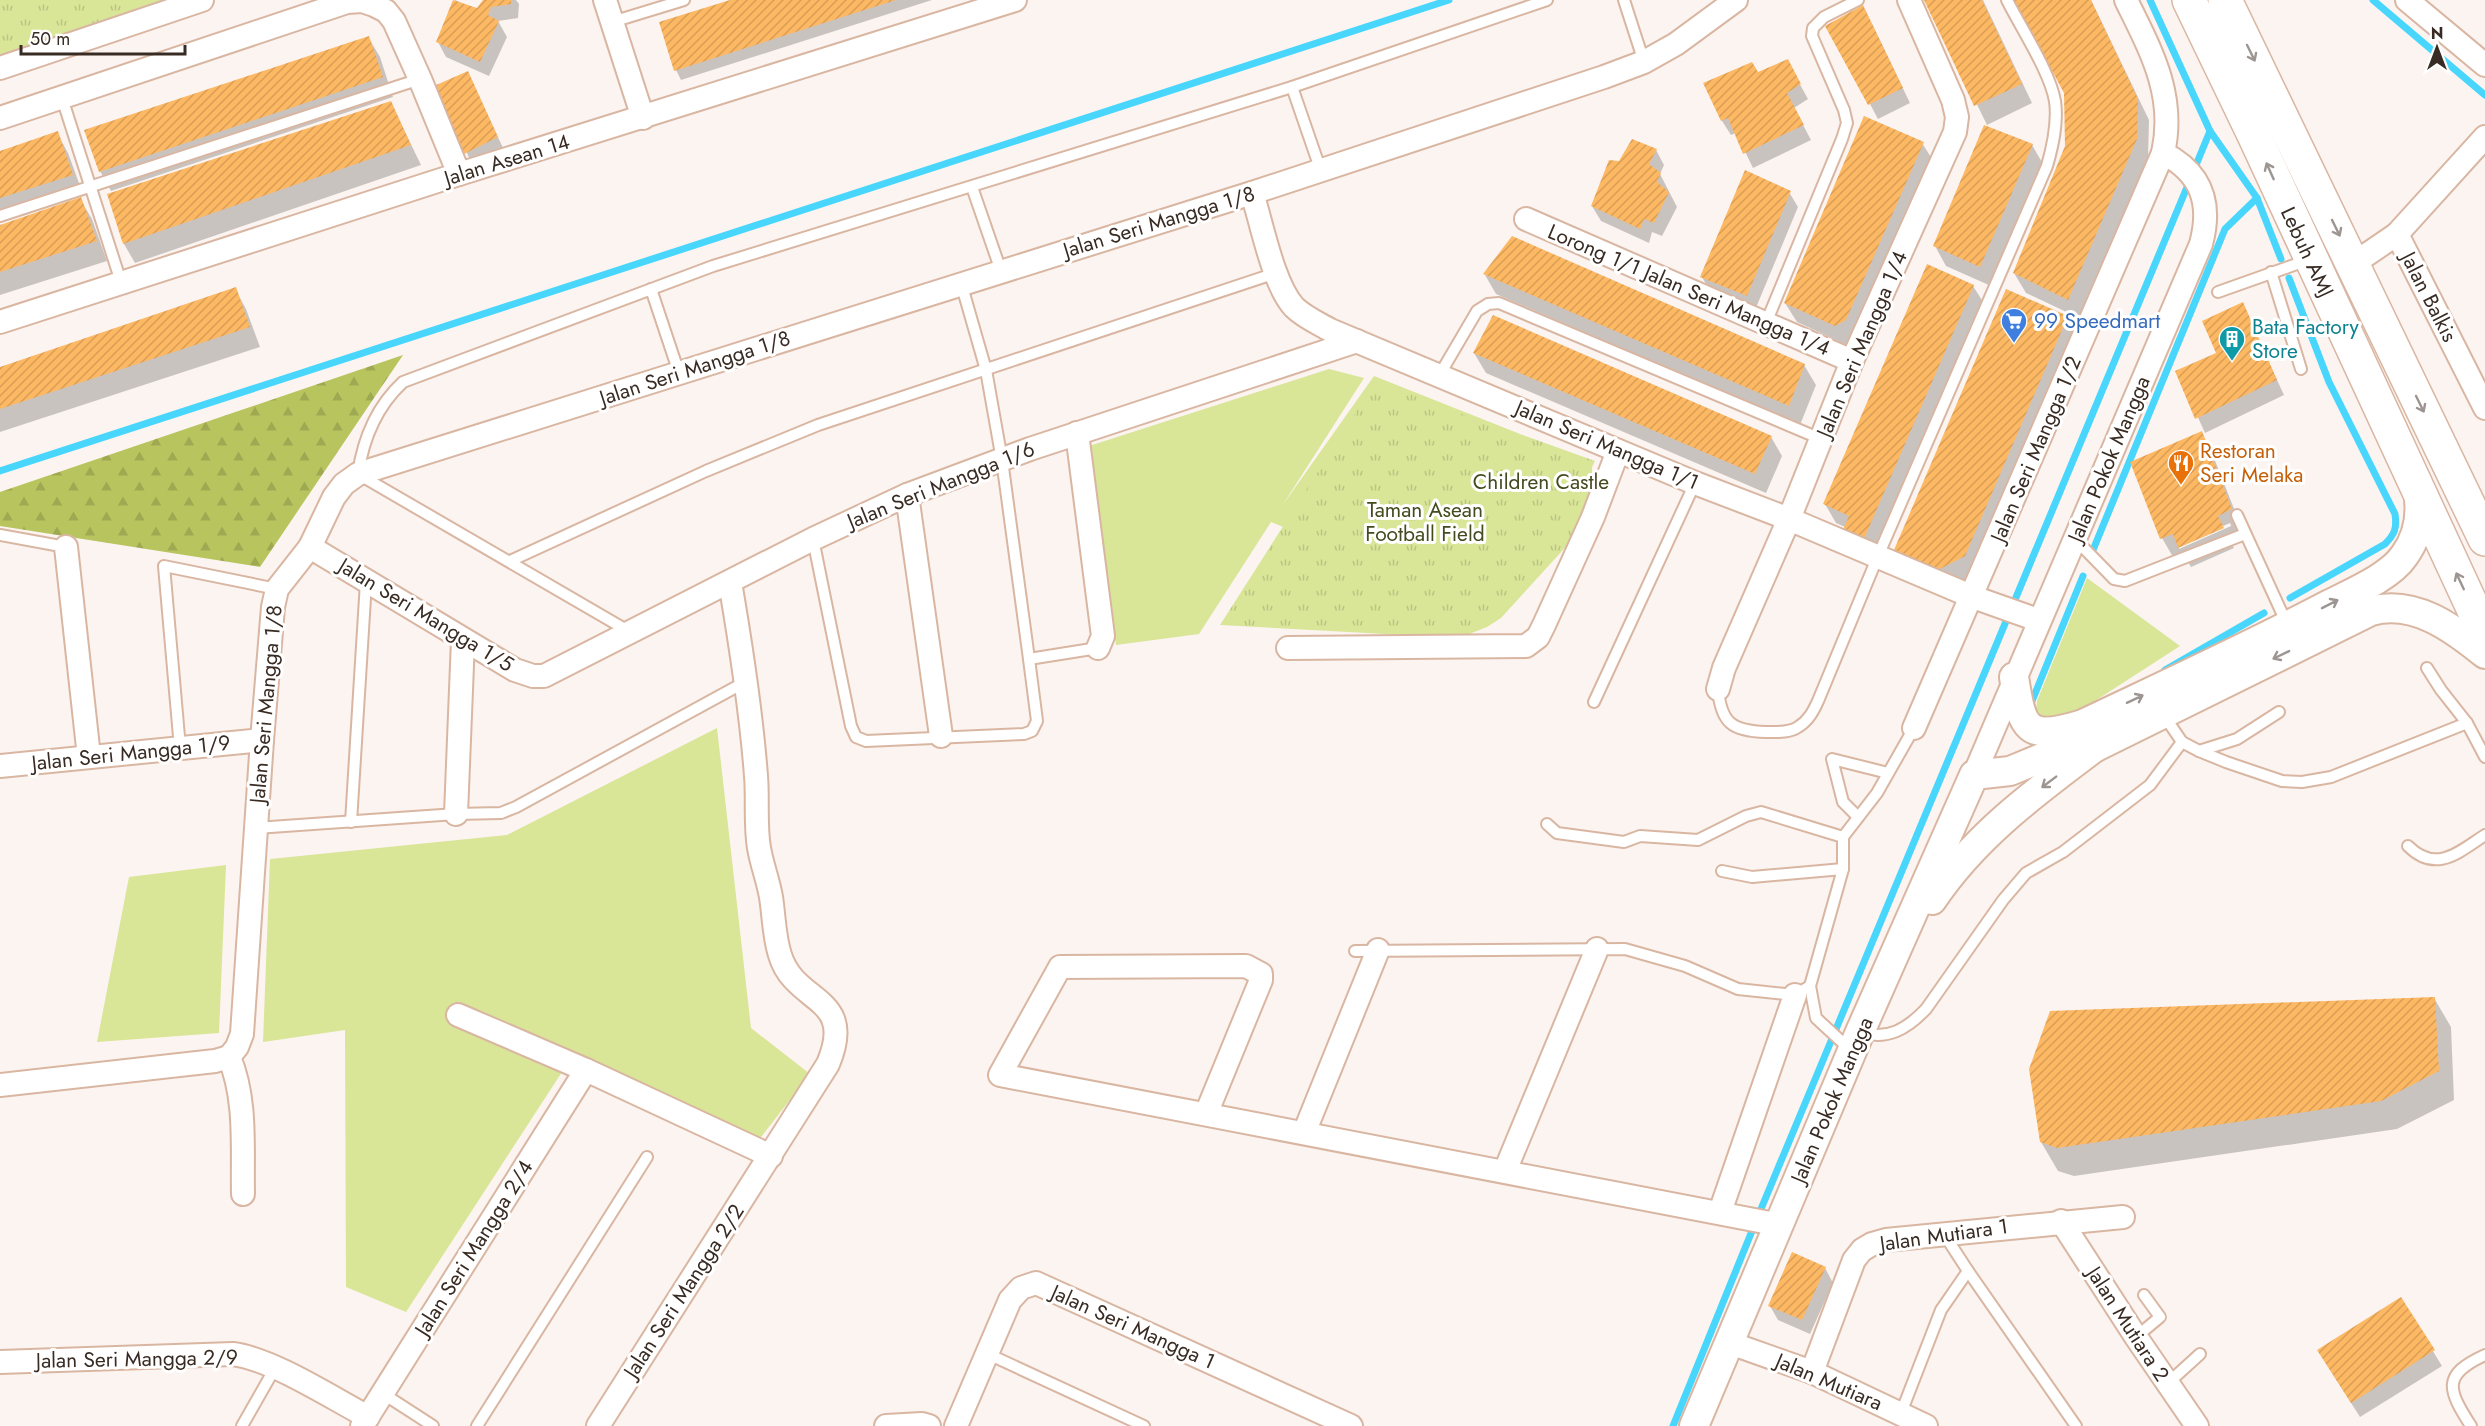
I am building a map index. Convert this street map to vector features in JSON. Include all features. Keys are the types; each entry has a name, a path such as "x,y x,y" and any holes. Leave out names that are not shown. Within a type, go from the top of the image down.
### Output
{"highway":[{"name":"Lebuh AMJ","path":"2189,0 2255,137 2485,634"},
{"name":"Lebuh AMJ","path":"2225,0 2485,538"}],"street":[{"path":"0,68 202,0"},
{"path":"605,0 643,118"},
{"name":"Jalan Asean 14","path":"0,322 459,174 1015,0"},
{"name":"Jalan Seri Mangga 1/8","path":"229,1057 237,1047 242,1034 262,740 277,589 310,547 334,497 344,484 358,474 1252,193 1604,77 1644,62 1676,44 1736,0"},
{"name":"Jalan Seri Mangga 1/4","path":"1718,689 1724,668 1789,519 1852,361 1955,132 1957,117 1953,100 1909,0"},
{"name":"Jalan Seri Mangga 1/2","path":"1914,728 1973,597 2163,153 2168,130 2163,85 2152,54 2126,0"},
{"path":"2407,0 2485,65"},
{"path":"0,118 347,2 362,1 386,11 394,21 459,174"},
{"path":"2397,234 2485,137"},
{"name":"Jalan Pokok Mangga","path":"1694,1426 1730,1343 1763,1221 1894,955 1974,775 2014,677 2031,617 2075,539 2201,244 2207,222 2204,195 2186,168 2163,153"},
{"name":"Jalan Seri Mangga 1/1","path":"1252,193 1284,292 1295,307 1330,330 1973,597 2031,617"},
{"name":"Lorong 1/1 Jalan Seri Mangga 1/4","path":"1526,219 1852,361"},
{"name":"Jalan Balkis","path":"2353,264 2397,234 2485,408"},
{"name":"Jalan Seri Mangga 1/6","path":"544,675 813,539 907,495 1077,433 1357,341"},
{"path":"1077,433 1102,636 1098,648"},
{"path":"1288,648 1526,646 1538,637 1544,625 1593,517 1618,451"},
{"path":"1894,955 1949,874 1990,830 2042,786 2089,735 2366,585 2403,558 2419,523 2421,510 2418,491"},
{"path":"907,495 940,736"},
{"path":"66,547 89,757"},
{"name":"Jalan Seri Mangga 1/5","path":"310,547 515,670 544,675"},
{"name":"Jalan Seri Mangga 2/2","path":"598,1426 828,1064 837,1033 833,1017 824,1004 790,976 780,957 770,892 759,846 756,777 747,681 730,582"},
{"path":"1974,775 2010,771 2061,750 2063,737 2089,735 2163,713 2371,611 2385,607 2422,614 2445,624 2485,654"},
{"path":"456,813 463,640"},
{"path":"2014,677 2018,702 2030,727 2041,733 2089,735"},
{"name":"Jalan Seri Mangga 1/9","path":"0,766 262,740"},
{"path":"1505,1171 1597,949"},
{"path":"1304,1133 1378,950"},
{"path":"1206,1114 1261,980 1261,974 1246,966 1060,967 1000,1076 1763,1221"},
{"path":"1720,1212 1802,991"},
{"path":"458,1015 586,1070 771,1156"},
{"path":"0,1085 214,1061 229,1057 236,1074 240,1095 243,1194"},
{"name":"Jalan Seri Mangga 2/4","path":"365,1422 586,1070"},
{"name":"Jalan Mutiara 1","path":"1812,1372 1854,1260 1862,1250 1872,1244 1886,1240 1943,1233 2123,1217"},
{"name":"Jalan Mutiara 2","path":"2061,1221 2197,1426"},
{"name":"Jalan Seri Mangga 1","path":"956,1426 1010,1300 1021,1288 1036,1283 1352,1426"},
{"name":"Jalan Mutiara","path":"1730,1343 1812,1372 1926,1426"},
{"name":"Jalan Seri Mangga 2/9","path":"0,1362 246,1355 275,1368 365,1422"},
{"path":"886,1426 922,1424 930,1426"}],"lane":[{"path":"612,22 684,0"},
{"path":"630,632 358,474 365,440 374,421 403,382 713,266 1292,87 1547,0"},
{"path":"1624,0 1644,62"},
{"path":"1766,323 1821,193 1847,123 1844,110 1812,36 1813,28 1824,17 1858,0"},
{"path":"1718,689 1720,709 1732,726 1747,732 1778,732 1796,729 1809,718 2048,166 2054,143 2055,100 2049,82 2007,0"},
{"path":"0,216 420,79"},
{"path":"1292,87 1321,171"},
{"path":"62,98 121,282"},
{"path":"972,187 1001,271"},
{"path":"2218,292 2311,260"},
{"path":"2271,272 2301,369"},
{"path":"510,561 759,448 818,425 1276,273"},
{"path":"813,539 851,726 856,737 866,741 1024,734 1032,731 1037,721 1002,460 986,370 961,283"},
{"path":"651,289 679,373"},
{"path":"1440,374 1477,310 1488,304 1499,303 1821,439"},
{"path":"1594,702 1695,483"},
{"path":"2237,515 2288,626"},
{"path":"2075,539 2114,579 2125,581 2245,534"},
{"path":"0,535 66,547"},
{"path":"180,748 164,566 277,589"},
{"path":"351,822 366,582"},
{"path":"1029,659 1098,648"},
{"path":"2427,668 2467,723 2485,757"},
{"path":"256,828 456,813 501,813 516,807 747,681"},
{"path":"2199,751 2237,739 2279,712"},
{"path":"2163,713 2182,742 2199,751 2282,781 2302,782 2331,777 2467,723"},
{"path":"1914,728 1878,793 1843,837 1843,869 1802,991 1815,1018 1826,1027 1852,1040 1888,1035 1900,1031 1915,1020 1926,1009 2003,900 2026,873 2063,852 2135,798 2150,785 2182,742"},
{"path":"1858,818 1843,802 1832,759 1888,773"},
{"path":"1546,824 1557,833 1624,842 1640,836 1698,840 1746,816 1761,812 1843,837"},
{"path":"2408,846 2415,853 2426,858 2447,859 2485,835"},
{"path":"1722,871 1752,877 1843,869"},
{"path":"1355,951 1625,949 1685,966 1738,989 1802,991"},
{"path":"477,1426 647,1156"},
{"path":"1943,1233 2076,1426"},
{"path":"1901,1413 1941,1310 1968,1271"},
{"path":"2136,1337 2160,1317 2144,1295"},
{"path":"988,1354 1144,1426"},
{"path":"2167,1384 2200,1354"},
{"path":"2471,1426 2455,1401 2452,1385 2455,1375 2465,1364 2485,1355"},
{"path":"242,1426 275,1368"},
{"path":"382,1393 433,1426"}],"green space":[{"path":"0,0 209,0 0,69"},
{"path":"403,355 260,567 0,526 0,492"},
{"path":"1329,369 1364,378 1282,506 1374,376 1520,434 1447,593 1271,522 1199,634 1116,645 1089,446"},
{"name":"Taman Asean Football Field","path":"1376,381 1519,436 1520,434 1595,461 1592,467 1593,517 1501,618 1487,627 1459,638 1220,625"},
{"path":"2087,578 2180,646 2067,719 2041,718 2036,711 2037,701"},
{"path":"717,728 751,1028 810,1074 754,1146 562,1072 406,1312 346,1287 345,1030 263,1042 270,859 507,835"},
{"path":"226,865 219,1033 97,1042 129,877"}],"building":[{"path":"453,0 477,8 483,0 511,0 511,4 491,7 488,15 499,21 480,62 436,42"},
{"path":"730,0 896,0 674,71 659,22"},
{"path":"1924,0 1982,0 2022,84 1974,106"},
{"path":"2014,0 2091,0 2138,99 2137,139 2068,300 2013,273 2065,146 2064,93"},
{"path":"1863,5 1903,88 1868,105 1825,26"},
{"path":"369,36 383,77 99,172 84,130"},
{"path":"1788,59 1801,84 1787,93 1804,125 1743,154 1728,118 1721,121 1703,83 1752,62 1758,72"},
{"path":"468,71 498,137 464,154 434,86"},
{"path":"391,101 411,145 123,244 107,194"},
{"path":"1864,116 1924,142 1846,320 1835,326 1784,303"},
{"path":"1984,125 2033,144 1980,267 1933,246"},
{"path":"58,131 73,175 0,198 0,151"},
{"path":"1632,139 1657,149 1649,164 1661,173 1657,182 1669,192 1654,223 1644,219 1640,229 1591,206 1609,160 1619,161"},
{"path":"1745,170 1791,191 1747,296 1700,277"},
{"path":"81,197 97,241 0,272 0,225"},
{"path":"1512,236 1805,364 1789,406 1483,274"},
{"path":"1927,264 1974,285 1863,541 1842,532 1849,516 1823,504"},
{"path":"236,287 250,327 0,409 0,367"},
{"path":"2006,289 2068,316 1965,556 1938,570 1894,550"},
{"name":"Bata Factory Store","path":"2243,302 2277,380 2195,419 2175,371 2216,353 2202,321"},
{"path":"1493,315 1772,436 1755,474 1473,353"},
{"name":"Restoran Seri Melaka","path":"2202,431 2232,509 2218,516 2224,528 2178,548 2173,534 2160,539 2130,462"},
{"path":"2435,997 2439,1071 2381,1101 2057,1148 2040,1142 2029,1069 2050,1011"},
{"path":"1792,1252 1826,1267 1802,1320 1768,1306"},
{"path":"2401,1297 2435,1350 2351,1403 2317,1350"}],"waterway":[{"path":"0,471 1449,0"},
{"path":"2150,0 2210,131 2257,198 2281,259"},
{"path":"2373,0 2485,95"},
{"path":"2194,170 2210,131"},
{"path":"1673,1426 1756,1221 2190,180"},
{"path":"2093,550 2225,229 2257,198"},
{"path":"2289,278 2329,382 2395,514 2396,523 2393,534 2385,544 2290,598"},
{"path":"2030,706 2083,576"},
{"path":"2165,670 2264,613"}],"place":[{"name":"99 Speedmart","path":"2014,344"},
{"name":"Bata Factory Store","path":"2232,362"},
{"name":"Restoran Seri Melaka","path":"2181,486"}],"park label":[{"name":"Children Castle","path":"1541,482"}]}
